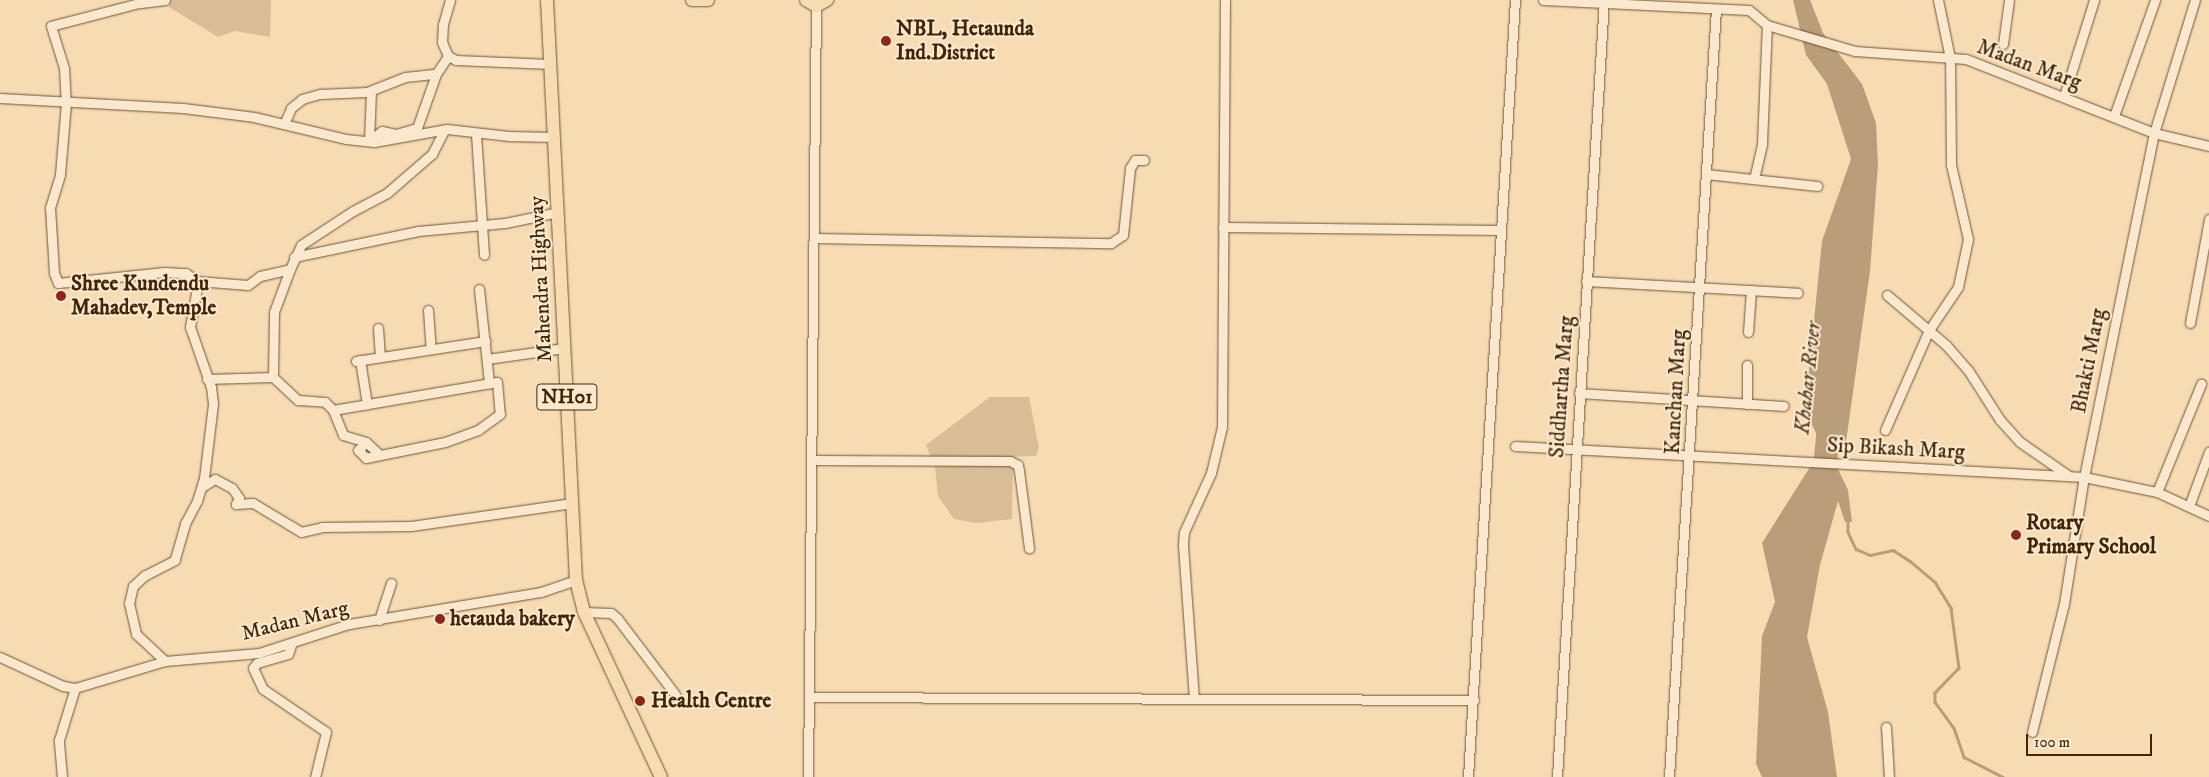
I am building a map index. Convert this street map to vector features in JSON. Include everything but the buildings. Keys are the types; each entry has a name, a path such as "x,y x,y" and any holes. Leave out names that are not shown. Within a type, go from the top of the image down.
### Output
{"highway":[{"name":"Mahendra Highway","path":"547,0 576,580 584,612 660,777"},
{"path":"692,0 708,0"}],"street":[{"path":"165,0 139,3 51,26 64,68 66,103 60,175 50,207 54,273 58,283 164,272 186,272 197,281 248,285 260,276 290,269"},
{"path":"369,141 382,131 396,134 417,128 436,74 448,56 442,33 450,0"},
{"path":"1194,699 1183,545 1184,532 1211,473 1222,427 1225,0"},
{"path":"1468,777 1515,0"},
{"path":"1543,0 1749,10 1767,25 1762,143 1754,179"},
{"path":"1885,430 1929,330 1958,287 1968,239 1951,165 1950,58 1938,0"},
{"path":"2003,44 2009,0"},
{"path":"2064,96 2094,0"},
{"path":"2114,116 2155,0"},
{"name":"Bhakti Marg","path":"2032,732 2064,604 2084,477 2154,132 2194,0"},
{"path":"808,777 813,460 816,2"},
{"name":"Siddhartha Marg","path":"1557,777 1575,449 1604,2"},
{"name":"Kanchan Marg","path":"1669,777 1716,9"},
{"name":"Madan Marg","path":"1767,25 1855,52 1950,58 2003,71 2154,132 2209,146"},
{"path":"448,56 456,60 550,64"},
{"path":"284,124 291,108 302,99 370,91 406,77 436,74"},
{"path":"369,141 370,91"},
{"path":"0,98 183,108 284,124 369,141 444,130 476,134 554,137"},
{"path":"273,377 274,312 290,269 294,264 294,256 310,238 387,193 432,154 444,130"},
{"path":"476,134 480,224 484,255"},
{"path":"814,238 1111,243 1122,235 1130,168 1135,160 1144,160"},
{"path":"1706,174 1817,186"},
{"path":"294,256 418,231 521,220 558,212"},
{"path":"2190,323 2209,219"},
{"path":"1223,227 1501,230"},
{"path":"165,661 136,634 129,603 133,586 145,575 175,560 185,524 202,486 210,449 213,404 190,327 197,281"},
{"path":"1586,281 1798,293"},
{"path":"479,289 489,383"},
{"path":"1748,332 1750,290"},
{"path":"1887,295 1929,330 1968,370 2000,420 2020,442 2070,476"},
{"path":"428,310 431,349"},
{"path":"378,328 380,357"},
{"path":"367,404 358,360 484,341"},
{"path":"486,359 564,348"},
{"path":"1746,366 1747,404"},
{"path":"207,379 273,377 298,400 318,399 333,410 343,435 366,442 380,455"},
{"path":"333,410 497,382 500,414 478,430 445,442 366,458 358,450 366,442"},
{"path":"2157,492 2201,384"},
{"path":"1579,393 1784,406"},
{"name":"Sip Bikash Marg","path":"1515,446 2084,477 2157,492 2209,516"},
{"path":"2189,506 2209,452"},
{"path":"813,460 1010,461 1018,465 1029,548"},
{"path":"202,486 215,479 232,488 239,498 236,504 254,503 301,532 322,527 411,526 572,503"},
{"name":"Madan Marg","path":"75,688 165,661 259,653 291,645 349,624 540,592 576,580"},
{"path":"379,620 391,583"},
{"path":"584,612 611,613 617,618 674,694"},
{"path":"291,645 288,654 257,663 253,668 263,689 326,732 315,777"},
{"path":"0,657 63,686 75,688 59,740 62,777"},
{"path":"810,697 946,695 1018,699 1474,700"},
{"path":"1886,727 1889,777"}],"shaded area":[{"path":"171,0 271,0 270,37 235,31 218,37 169,7"},
{"path":"1793,0 1810,0 1823,33 1862,84 1876,123 1878,165 1870,271 1846,442 1838,453 1837,467 1848,490 1852,522 1845,522 1838,501 1820,565 1807,637 1828,712 1837,777 1762,777 1756,764 1762,636 1775,602 1762,543 1810,467 1825,465 1826,454 1805,410 1822,241 1851,159 1827,84 1806,55"},
{"path":"990,397 1029,397 1039,448 1036,456 1013,457 1012,519 976,523 954,519 938,496 935,468 926,445"}],"waterway":[{"name":"Khahar River","path":"1819,478 1824,426"},
{"path":"1848,520 1848,532 1856,549 1870,555 1893,550 1910,561 1935,582 1951,608 1959,668 1935,693 1935,702 1954,728 1964,757 2003,777"}],"place":[{"name":"NBL, Hetaunda Ind.District","path":"886,41"},
{"name":"Shree Kundendu Mahadev,Temple","path":"61,296"},
{"name":"Rotary Primary School","path":"2016,535"},
{"name":"hetauda bakery","path":"440,619"},
{"name":"Health Centre","path":"640,701"}]}
